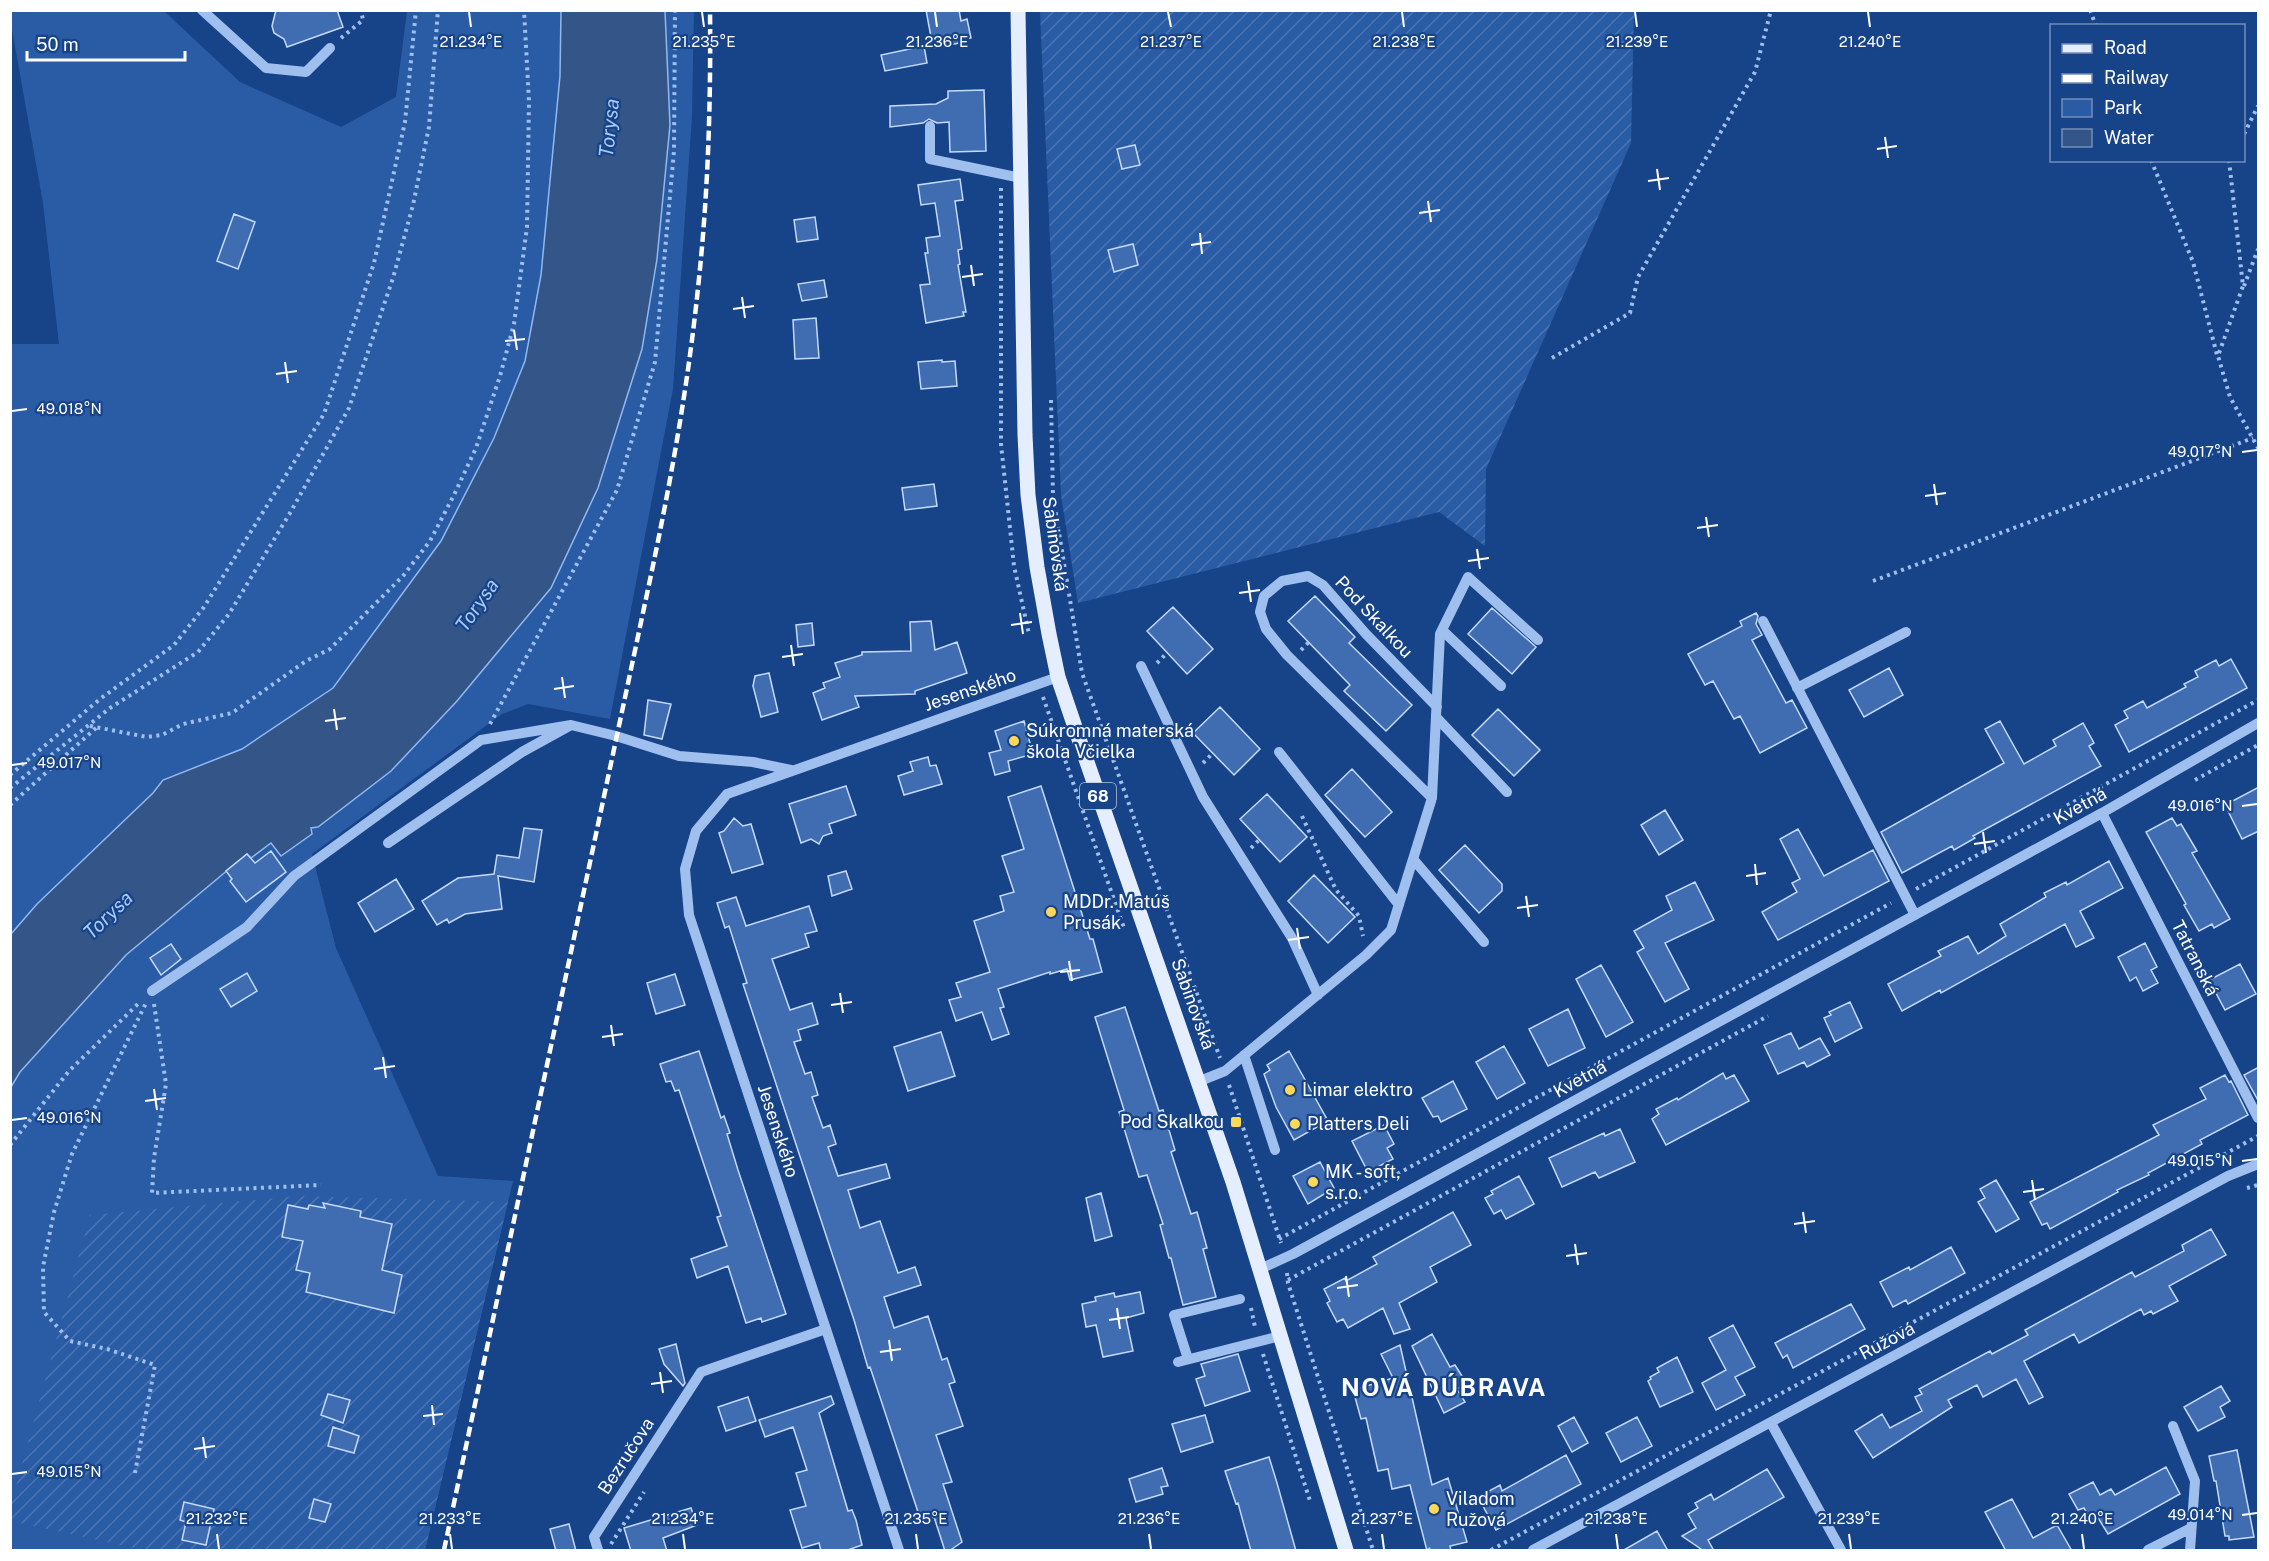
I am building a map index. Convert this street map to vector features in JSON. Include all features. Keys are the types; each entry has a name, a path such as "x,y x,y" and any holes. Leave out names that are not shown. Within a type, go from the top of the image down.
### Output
{"main road":[{"name":"Sabinovská","path":"1018,10 1027,476 1037,567 1058,677 1127,880 1200,1081 1346,1551"}],"street":[{"path":"202,10 266,68 306,72 330,48"},
{"path":"930,126 930,159 1021,178"},
{"name":"Pod Skalkou","path":"1432,798 1287,656 1266,629 1260,612 1264,596 1282,581 1308,576 1323,585 1507,792"},
{"name":"Pod Skalkou","path":"1200,1081 1224,1071 1366,955 1391,930 1432,798 1440,634 1468,577 1538,640"},
{"path":"1763,621 1915,915"},
{"path":"1442,630 1501,686"},
{"path":"1797,688 1906,632"},
{"path":"1141,666 1203,797 1292,938 1318,995"},
{"name":"Jesenského","path":"898,1551 689,915 685,869 696,831 727,794 1058,677"},
{"name":"Kvetná","path":"1260,1269 1286,1258 2102,813 2259,723"},
{"path":"388,843 522,752 571,725"},
{"path":"152,991 247,927 294,876 481,740 571,725 616,736 679,756 753,762 791,770"},
{"path":"1279,752 1399,905"},
{"name":"Tatranská","path":"2102,813 2259,1118"},
{"path":"1413,859 1485,942"},
{"path":"1244,1055 1275,1150"},
{"name":"Ružová","path":"1533,1551 2228,1176 2259,1164"},
{"path":"1244,1298 1174,1315 1183,1360 1280,1336"},
{"name":"Bezručova","path":"598,1551 594,1537 701,1372 826,1329"},
{"path":"1771,1423 1841,1551"},
{"path":"2173,1426 2195,1481 2190,1551"},
{"path":"2148,1551 2192,1528"}],"path":[{"path":"330,48 363,20 361,10"},
{"path":"10,775 100,699 174,645 204,607 324,414 374,263 405,122 416,10"},
{"path":"10,788 110,708 198,652 229,614 290,513 349,408 393,278 414,205 429,127 438,10"},
{"path":"90,726 147,737 162,735 183,724 231,713 306,661 330,648 403,576 430,541 476,448 514,324 527,227 529,101 524,10"},
{"path":"481,740 617,490 655,362 674,151 675,10"},
{"path":"1552,358 1630,313 1638,277 1755,72 1771,10"},
{"path":"2245,132 2259,106"},
{"path":"2152,162 2193,262 2230,397 2259,448"},
{"path":"2229,162 2243,286"},
{"path":"2217,356 2259,249"},
{"path":"1051,400 1053,496 1082,673 1224,1071 1286,1258 1288,1283 1373,1551"},
{"path":"1873,581 2253,438"},
{"path":"1279,1239 2259,700"},
{"path":"10,805 97,727"},
{"path":"1302,816 1336,890 1359,916 1366,955"},
{"path":"10,1145 69,1071 152,991"},
{"path":"152,991 166,1084 154,1158 152,1192 321,1185"},
{"path":"135,1473 155,1365 107,1349 70,1341 44,1312 43,1267 54,1212 72,1154 152,991"},
{"path":"1491,1551 2259,1136"},
{"path":"1244,1298 1313,1509"},
{"path":"612,1551 610,1545 649,1485"}],"green space":[{"path":"11,11 164,11 240,82 341,127 396,97 407,11 561,11 560,76 541,275 525,361 494,438 441,541 333,688 242,749 163,780 153,793 37,904 11,934 11,344 59,344 43,203 11,24"},
{"path":"665,11 694,11 692,116 673,389 610,719 528,704 502,714 312,854 336,948 438,1176 513,1181 425,1550 11,1550 11,1087 20,1072 126,955 247,854 251,858 271,843 281,855 311,828 318,827 391,771 598,488 642,349 657,259 670,125"},
{"path":"1040,11 1634,11 1631,143 1486,469 1485,546 1439,512 1078,603 1061,495"},
{"path":"298,1196 508,1202 425,1550 144,1550 11,1521 11,1505 90,1215"}],"water":[{"name":"Torysa","path":"561,11 665,11 670,125 657,259 642,349 598,488 551,588 457,701 391,771 318,827 311,828 312,834 281,856 271,843 251,858 247,854 126,955 20,1072 11,1087 11,934 37,904 153,793 163,780 242,749 333,688 441,541 494,438 525,361 541,275 560,76"}],"building":[{"path":"276,10 337,10 343,27 287,47 284,39 274,33 272,26"},
{"path":"926,10 959,10 961,21 967,19 971,38 965,39 965,42 933,48"},
{"path":"924,46 927,63 885,71 881,55"},
{"path":"984,90 986,151 950,152 949,122 937,123 929,119 923,123 890,127 890,106 936,104 948,98 948,91"},
{"path":"1135,145 1140,165 1122,169 1117,149"},
{"path":"960,179 963,200 955,201 962,249 958,250 960,264 958,265 966,312 963,312 964,316 926,323 920,285 930,284 925,253 928,253 926,238 940,236 935,203 921,205 918,185"},
{"path":"234,214 255,222 238,269 217,261"},
{"path":"815,217 818,239 797,242 794,220"},
{"path":"1133,244 1138,265 1114,272 1108,250"},
{"path":"824,280 827,297 802,301 798,284"},
{"path":"816,318 819,358 795,359 793,320"},
{"path":"942,360 942,362 955,361 957,386 921,389 918,362"},
{"path":"934,484 937,506 905,510 902,488"},
{"path":"1315,596 1355,637 1349,643 1412,705 1386,731 1344,691 1350,685 1288,621"},
{"path":"1173,607 1213,649 1187,674 1147,631"},
{"path":"1492,608 1536,647 1512,674 1468,634"},
{"path":"1756,613 1758,616 1756,624 1762,635 1752,640 1786,703 1792,700 1807,728 1760,753 1740,716 1734,719 1713,681 1705,685 1688,654 1742,626 1740,621"},
{"path":"931,621 935,650 957,642 967,673 915,691 915,694 855,696 859,707 822,720 813,693 825,688 823,683 840,677 835,663 862,655 862,652 911,651 910,622"},
{"path":"812,623 814,645 798,647 796,625"},
{"path":"2231,659 2247,688 2129,752 2115,725 2128,718 2124,711 2143,701 2147,708 2186,687 2184,684 2198,677 2195,671 2216,660 2219,666"},
{"path":"1889,668 1903,695 1864,717 1849,690"},
{"path":"769,673 778,712 761,717 753,686 755,676"},
{"path":"648,700 671,704 662,739 644,735"},
{"path":"1220,707 1260,749 1234,775 1193,733"},
{"path":"1498,709 1540,750 1514,776 1472,735"},
{"name":"Súkromná materská škola Včielka","path":"1024,721 1033,754 1008,761 1010,771 995,775 989,753 1001,750 995,731"},
{"path":"2000,721 2024,764 2056,746 2053,740 2083,723 2094,743 2089,746 2101,766 1973,836 1975,838 1954,850 1952,846 1902,873 1881,832 2004,763 1985,729"},
{"path":"928,757 930,766 936,765 942,784 904,795 898,776 913,771 910,762"},
{"path":"1352,769 1392,812 1365,837 1325,795"},
{"path":"846,786 856,815 829,824 832,833 823,836 819,844 811,839 801,843 789,804"},
{"path":"1041,786 1102,972 1070,980 1067,969 1050,974 1050,972 998,989 1004,1007 1000,1008 1009,1034 992,1040 982,1012 956,1021 949,1000 961,997 956,983 990,972 974,921 1004,911 1000,896 1014,892 1002,856 1024,849 1008,797"},
{"path":"2259,787 2259,831 2242,839 2225,805"},
{"path":"1267,794 1307,837 1280,862 1240,819"},
{"path":"1665,810 1683,840 1659,855 1641,825"},
{"path":"734,818 743,826 751,824 763,864 732,873 719,833 724,831"},
{"path":"2172,818 2177,826 2181,824 2197,851 2192,853 2230,919 2214,928 2212,924 2199,931 2146,832"},
{"path":"524,828 542,830 534,882 498,876 502,909 465,914 449,923 447,919 437,925 422,901 458,878 494,874 497,855 519,858"},
{"path":"1798,829 1824,876 1873,850 1889,881 1778,940 1762,912 1797,892 1792,883 1800,879 1780,839"},
{"path":"1465,845 1502,884 1502,891 1479,913 1439,870"},
{"path":"271,851 286,872 246,902 230,881 232,879 226,871 247,854 255,863"},
{"path":"2109,861 2123,888 2080,911 2094,938 2076,947 2065,924 1941,993 1940,990 1902,1011 1888,984 1941,956 1938,951 1968,936 1978,954 2006,936 2000,924 2046,897 2044,893 2066,882 2067,885"},
{"path":"846,871 852,889 832,896 828,876"},
{"path":"1314,875 1355,917 1328,943 1288,901"},
{"path":"396,879 414,909 375,932 358,903"},
{"path":"1695,882 1714,920 1665,943 1689,989 1665,1002 1637,952 1644,948 1634,931 1672,910 1666,896"},
{"path":"736,897 746,926 809,906 817,931 805,934 809,947 772,959 790,1010 812,1003 818,1024 798,1030 801,1040 794,1042 805,1074 811,1072 818,1095 812,1097 823,1128 830,1125 836,1144 828,1147 838,1176 886,1164 890,1178 848,1190 860,1228 880,1221 898,1273 915,1267 921,1285 884,1297 894,1328 928,1316 942,1360 947,1358 955,1382 949,1384 963,1426 936,1435 952,1482 943,1484 962,1542 949,1551 945,1551 934,1517 921,1521 870,1367 868,1368 743,984 747,983 729,926 725,928 717,903"},
{"path":"2145,943 2157,967 2151,970 2158,983 2143,991 2136,977 2130,981 2118,957"},
{"path":"171,944 181,959 161,975 150,958"},
{"path":"2240,964 2256,994 2225,1010 2209,980"},
{"path":"1601,965 1633,1022 1606,1037 1576,979"},
{"path":"247,973 257,991 231,1007 220,989"},
{"path":"675,974 685,1005 656,1014 647,983"},
{"path":"1850,1002 1862,1028 1835,1042 1824,1018 1831,1015 1829,1012"},
{"path":"1125,1007 1159,1111 1163,1110 1175,1150 1171,1152 1191,1214 1197,1212 1207,1248 1203,1249 1216,1297 1183,1305 1160,1225 1163,1224 1147,1175 1139,1177 1119,1112 1124,1110 1095,1017"},
{"path":"1568,1009 1585,1048 1548,1066 1529,1029"},
{"path":"941,1032 955,1076 908,1091 894,1047"},
{"path":"1791,1033 1799,1049 1820,1038 1830,1055 1807,1067 1804,1062 1778,1074 1764,1045"},
{"path":"1504,1046 1525,1083 1497,1099 1476,1062"},
{"path":"699,1051 721,1118 724,1116 730,1133 727,1134 738,1170 786,1314 762,1322 761,1318 746,1323 728,1266 697,1278 691,1259 727,1246 717,1217 721,1216 679,1090 675,1091 671,1081 666,1082 660,1064"},
{"name":"Limar elektro","path":"1289,1051 1328,1121 1294,1140 1276,1107 1264,1074 1270,1070 1267,1065"},
{"path":"2259,1067 2259,1102 2244,1075"},
{"path":"1723,1073 1726,1079 1734,1075 1749,1101 1666,1145 1652,1119 1659,1114 1656,1109 1677,1098 1678,1100"},
{"path":"2225,1075 2229,1082 2231,1081 2248,1115 2200,1140 2202,1144 2148,1173 2149,1175 2117,1190 2118,1192 2050,1229 2047,1223 2042,1225 2030,1202 2159,1135 2153,1125 2206,1099 2200,1088"},
{"path":"1453,1081 1467,1109 1441,1122 1438,1116 1433,1117 1422,1098"},
{"path":"1384,1125 1394,1144 1387,1148 1393,1159 1368,1172 1352,1141"},
{"path":"1620,1129 1635,1162 1599,1178 1595,1172 1562,1187 1549,1158 1604,1133 1605,1136"},
{"name":"MK - soft, s.r.o.","path":"1320,1162 1334,1188 1308,1204 1293,1176"},
{"path":"1519,1176 1534,1204 1506,1219 1501,1210 1494,1214 1485,1198 1493,1194 1491,1191"},
{"path":"1996,1180 2019,1219 1996,1232 1978,1202 1985,1198 1980,1189"},
{"path":"1101,1193 1112,1236 1095,1241 1086,1198"},
{"path":"323,1203 361,1211 360,1217 392,1224 382,1270 402,1275 394,1313 306,1292 310,1273 296,1270 303,1241 282,1237 288,1205 308,1209 309,1205 325,1208"},
{"path":"1453,1212 1471,1245 1430,1267 1437,1282 1399,1303 1410,1329 1394,1334 1383,1308 1348,1328 1343,1319 1337,1322 1327,1303 1330,1301 1324,1289 1345,1278 1346,1281 1377,1264 1373,1257"},
{"path":"2211,1229 2226,1255 2169,1286 2178,1301 2153,1314 2151,1311 2144,1315 2141,1309 2079,1343 2074,1334 2024,1361 2043,1397 2029,1404 2016,1379 1983,1397 1977,1385 1948,1400 1952,1407 1873,1458 1855,1431 1882,1414 1890,1428 1922,1411 1915,1397 1922,1394 1919,1389 1990,1351 1992,1354 2028,1335 2025,1330 2132,1272 2135,1277 2184,1251 2182,1245"},
{"path":"1951,1247 1965,1273 1908,1304 1906,1300 1893,1307 1880,1282 1909,1267 1910,1270"},
{"path":"1140,1292 1144,1313 1126,1318 1133,1351 1103,1357 1096,1325 1086,1327 1082,1304 1096,1301 1095,1297 1114,1293 1115,1297"},
{"path":"1851,1304 1865,1329 1793,1368 1787,1355 1783,1358 1775,1343"},
{"path":"1733,1325 1755,1367 1735,1377 1745,1395 1716,1410 1702,1383 1726,1370 1709,1338"},
{"path":"1432,1334 1450,1367 1455,1365 1467,1384 1457,1389 1465,1402 1444,1413 1412,1346"},
{"path":"676,1344 685,1383 683,1386 664,1364 659,1349"},
{"path":"1400,1345 1432,1485 1448,1478 1467,1542 1450,1546 1451,1551 1427,1551 1410,1485 1392,1489 1388,1469 1378,1471 1366,1418 1361,1419 1353,1390 1393,1378 1381,1354"},
{"path":"1238,1354 1250,1391 1205,1406 1196,1379 1205,1376 1201,1364"},
{"path":"1677,1357 1693,1392 1660,1407 1648,1381 1650,1377 1659,1372 1657,1368"},
{"path":"2221,1386 2230,1401 2220,1407 2225,1417 2198,1431 2184,1407"},
{"path":"328,1394 350,1400 343,1423 321,1415"},
{"path":"831,1396 834,1404 819,1413 848,1511 852,1510 862,1545 845,1551 821,1551 819,1543 802,1548 790,1510 806,1506 796,1473 807,1470 793,1427 765,1437 759,1420"},
{"path":"748,1397 756,1421 726,1431 718,1407"},
{"path":"1205,1415 1213,1442 1181,1452 1172,1424"},
{"path":"1574,1417 1588,1443 1572,1452 1558,1426"},
{"path":"1637,1417 1652,1446 1621,1462 1606,1433"},
{"path":"333,1427 359,1436 354,1453 328,1446"},
{"path":"2237,1450 2254,1537 2229,1540 2229,1536 2225,1536 2216,1481 2214,1481 2209,1456"},
{"path":"1566,1455 1581,1484 1496,1530 1478,1497 1500,1485 1502,1491"},
{"path":"1269,1457 1296,1551 1251,1551 1238,1503 1236,1504 1225,1471"},
{"path":"2166,1467 2180,1494 2108,1534 2097,1516 2091,1520 2084,1508 2078,1510 2069,1494 2093,1482 2100,1495 2111,1489 2115,1495"},
{"path":"1162,1468 1168,1486 1161,1487 1163,1494 1136,1502 1129,1479"},
{"path":"1767,1469 1784,1497 1708,1540 1714,1551 1704,1551 1682,1536 1696,1528 1688,1514 1698,1508 1695,1503 1711,1494 1714,1500"},
{"path":"314,1499 331,1504 325,1522 309,1518"},
{"path":"2012,1499 2033,1538 2057,1525 2072,1551 2006,1551 1985,1512"},
{"path":"184,1502 214,1509 206,1545 182,1540 186,1522 180,1520"},
{"path":"691,1508 697,1525 663,1538 667,1551 631,1551 624,1528"},
{"path":"569,1524 576,1551 556,1551 550,1529"},
{"path":"1657,1531 1668,1551 1622,1551"}],"railway":[{"path":"444,1550 651,575 678,432 694,324 704,219 709,115 710,10"}],"place":[{"name":"Súkromná materská škola Včielka","path":"1014,741"},
{"name":"MDDr. Matúš Prusák","path":"1051,912"},
{"name":"Limar elektro","path":"1290,1090"},
{"name":"Pod Skalkou","path":"1236,1122"},
{"name":"Platters Deli","path":"1295,1124"},
{"name":"MK - soft, s.r.o.","path":"1313,1182"},
{"name":"Viladom Ružová","path":"1434,1509"}],"district":[{"name":"NOVÁ DÚBRAVA","path":"1444,1388"}]}
